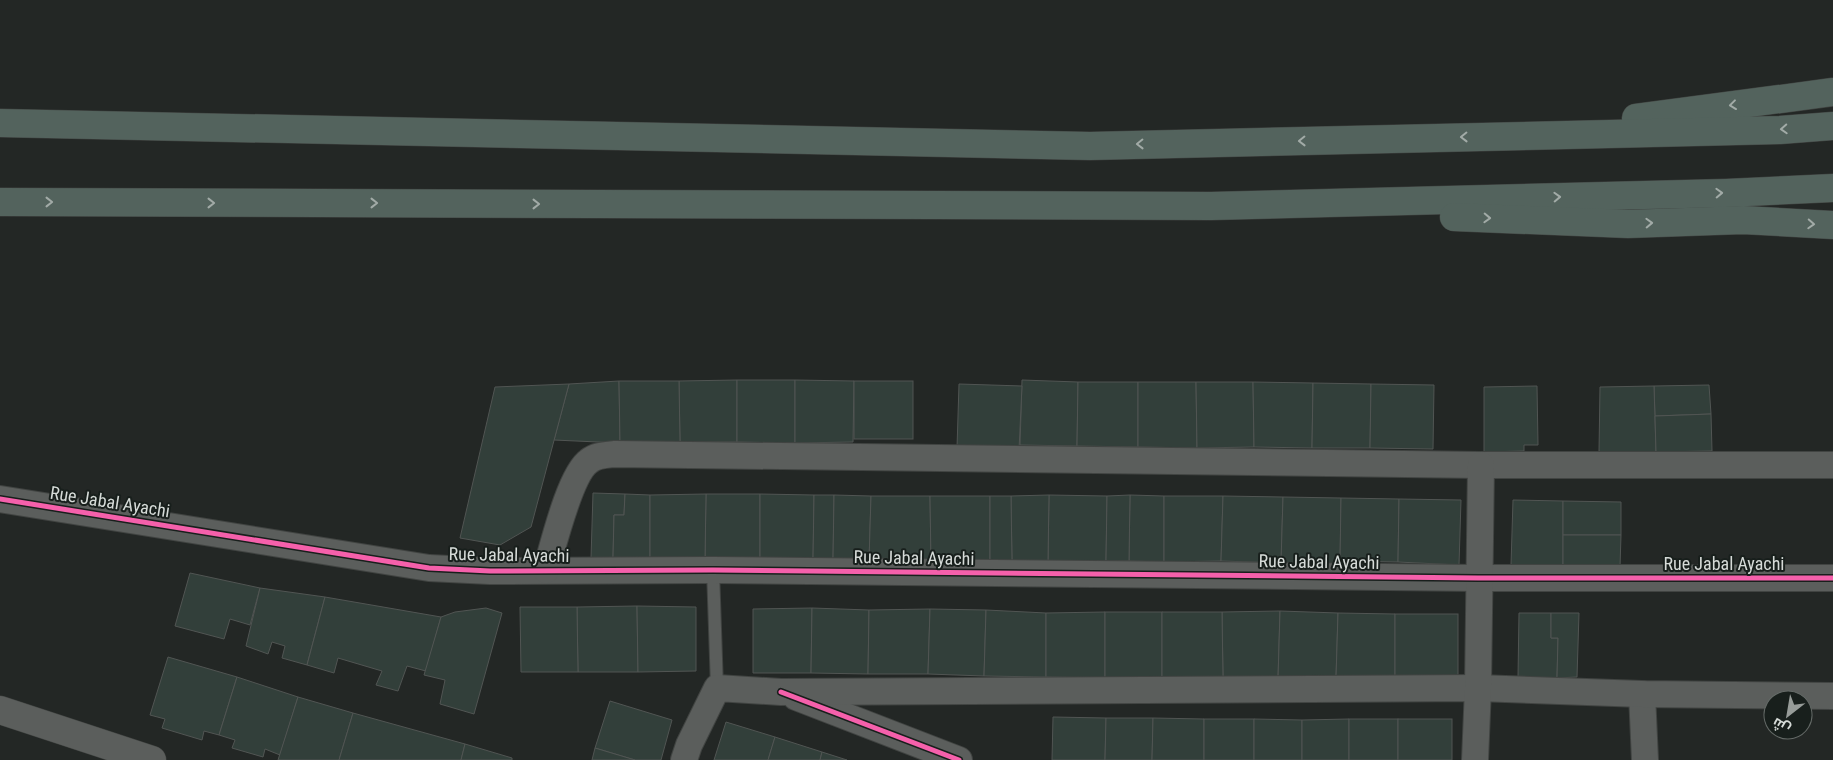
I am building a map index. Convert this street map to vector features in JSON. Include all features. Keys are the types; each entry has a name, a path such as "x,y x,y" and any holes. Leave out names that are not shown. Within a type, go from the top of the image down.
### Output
{"highway":[{"path":"1492,136 1833,92"},
{"path":"0,123 1090,146 1780,130 1833,126"},
{"path":"0,202 1211,206 1726,193 1833,188"},
{"path":"1211,206 1628,224 1743,220 1833,225"}],"street":[{"path":"546,570 578,474 589,461 599,456 615,454 1481,464 1833,465"},
{"path":"1475,760 1478,688 1481,464"},
{"name":"Rue Jabal Ayachi","path":"0,499 429,568 490,571 714,570 1478,578 1833,578"},
{"path":"684,760 689,744 717,688 781,692 1478,688 1642,694 1833,696"},
{"path":"781,692 959,760"},
{"path":"1642,694 1645,760"},
{"path":"0,710 152,760"}],"lane":[{"path":"714,570 717,688"}],"building":[{"path":"737,380 737,442 680,442 679,381"},
{"path":"737,380 795,380 795,443 737,442"},
{"path":"795,380 854,381 853,442 795,443"},
{"path":"1022,380 1078,382 1077,446 1020,445"},
{"path":"619,381 620,443 554,440 569,384"},
{"path":"619,381 679,381 680,442 620,443"},
{"path":"854,381 913,381 913,439 854,439"},
{"path":"1078,382 1138,382 1138,447 1077,446"},
{"path":"1138,382 1196,382 1197,448 1138,447"},
{"path":"1196,382 1253,382 1254,447 1197,448"},
{"path":"1253,382 1313,383 1312,448 1254,447"},
{"path":"1313,383 1371,384 1370,448 1312,448"},
{"path":"569,384 531,527 500,545 460,538 495,387"},
{"path":"959,384 1022,386 1019,450 957,448"},
{"path":"1371,384 1434,385 1433,449 1370,448"},
{"path":"1709,385 1711,414 1655,416 1654,386"},
{"path":"1537,386 1538,445 1524,445 1524,451 1484,452 1484,387"},
{"path":"1654,386 1656,452 1599,452 1600,387"},
{"path":"1711,414 1712,451 1656,452 1655,416"},
{"path":"593,493 625,494 624,515 614,515 613,558 591,558"},
{"path":"625,494 650,495 650,559 613,558 614,515 624,515"},
{"path":"706,494 760,494 760,560 705,560"},
{"path":"706,494 705,560 650,559 650,495"},
{"path":"760,494 814,495 813,560 760,560"},
{"path":"814,495 834,495 833,560 813,560"},
{"path":"834,495 871,496 869,561 833,560"},
{"path":"1049,495 1107,496 1106,561 1048,561"},
{"path":"1049,495 1048,561 1012,562 1011,496"},
{"path":"1130,495 1164,496 1164,562 1129,561"},
{"path":"1130,495 1129,561 1106,561 1107,496"},
{"path":"871,496 930,496 931,563 869,561"},
{"path":"930,496 990,496 990,562 931,563"},
{"path":"990,496 1011,496 1012,562 990,562"},
{"path":"1164,496 1223,496 1221,561 1164,562"},
{"path":"1223,496 1283,497 1281,563 1221,561"},
{"path":"1283,497 1341,498 1340,565 1281,563"},
{"path":"1341,498 1399,499 1398,562 1340,561"},
{"path":"1399,499 1461,500 1459,565 1398,562"},
{"path":"1513,500 1563,501 1563,566 1511,565"},
{"path":"1563,501 1621,502 1621,535 1563,535"},
{"path":"1563,535 1621,535 1620,567 1563,566"},
{"path":"190,573 260,588 250,625 230,619 224,639 175,626"},
{"path":"260,588 325,597 307,665 282,658 285,646 272,642 268,654 246,646"},
{"path":"325,597 441,617 426,671 407,666 398,691 376,685 382,671 338,658 334,673 307,665"},
{"path":"637,606 638,672 578,672 577,607"},
{"path":"637,606 696,607 696,671 638,672"},
{"path":"520,607 577,607 578,672 521,672"},
{"path":"486,608 502,613 474,714 440,704 445,680 424,675 441,617 455,612"},
{"path":"812,608 811,673 753,673 753,609"},
{"path":"812,608 869,610 868,674 811,673"},
{"path":"930,609 928,674 868,674 869,610"},
{"path":"930,609 986,610 984,676 928,674"},
{"path":"986,610 1046,613 1046,677 984,676"},
{"path":"1280,611 1278,679 1223,678 1222,612"},
{"path":"1280,611 1338,613 1336,678 1278,679"},
{"path":"1105,612 1105,678 1046,677 1046,613"},
{"path":"1105,612 1162,612 1162,678 1105,678"},
{"path":"1162,612 1222,612 1223,678 1162,678"},
{"path":"1338,613 1395,614 1395,679 1336,678"},
{"path":"1519,613 1551,613 1551,638 1558,638 1557,678 1518,677"},
{"path":"1551,613 1579,613 1577,677 1557,678 1558,638 1551,638"},
{"path":"1395,614 1458,614 1458,679 1395,679"},
{"path":"168,657 237,677 219,735 204,731 202,740 162,728 165,719 150,715"},
{"path":"237,677 298,697 280,755 265,749 263,757 232,748 235,740 219,735"},
{"path":"298,697 353,713 339,760 278,760"},
{"path":"610,701 672,720 661,760 635,760 595,748"},
{"path":"353,713 465,744 461,760 339,760"},
{"path":"1053,717 1106,718 1105,760 1052,760"},
{"path":"1106,718 1153,718 1152,760 1105,760"},
{"path":"1153,718 1204,719 1204,760 1152,760"},
{"path":"1204,719 1254,719 1254,760 1204,760"},
{"path":"1254,719 1302,720 1302,760 1254,760"},
{"path":"1349,719 1349,760 1302,760 1302,720"},
{"path":"1349,719 1398,719 1398,760 1349,760"},
{"path":"1398,719 1452,719 1452,760 1398,760"},
{"path":"726,722 775,737 768,760 714,760"},
{"path":"775,737 822,752 820,760 768,760"},
{"path":"465,744 512,758 512,760 461,760"},
{"path":"595,748 635,760 592,760"},
{"path":"822,752 847,760 820,760"}],"cycle path":[{"path":"0,499 429,568 490,571 713,570 1478,578 1833,578"},
{"path":"781,692 959,760"}]}
